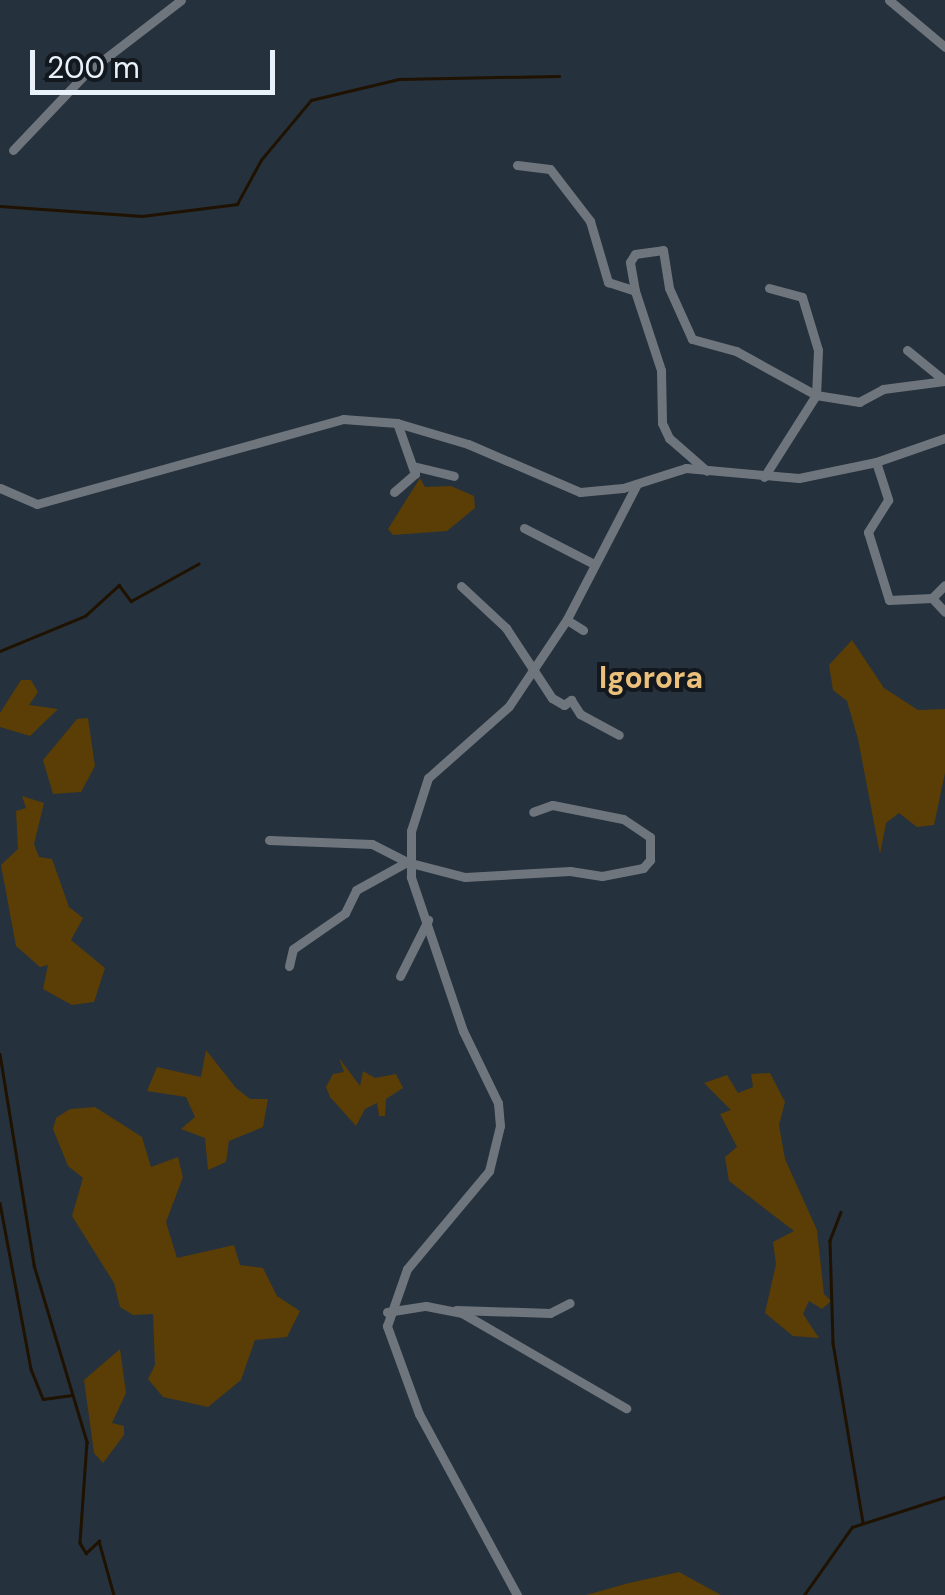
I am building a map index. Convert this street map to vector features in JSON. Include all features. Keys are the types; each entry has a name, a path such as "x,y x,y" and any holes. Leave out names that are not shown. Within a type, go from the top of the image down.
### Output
{"street":[{"path":"14,150 85,74 181,0"},
{"path":"888,0 945,46"},
{"path":"517,165 550,170 590,221 608,282 635,291"},
{"path":"711,474 669,438 662,423 657,352 635,291 630,262 636,254 663,250 669,288 692,339 736,352 816,395 858,402 884,389 945,380 907,350"},
{"path":"764,477 816,395 818,350 802,297 769,288"},
{"path":"0,488 38,504 343,419 397,423 468,444 580,492 637,484 686,468 711,474 799,478 876,462 945,438"},
{"path":"394,492 415,474 397,423"},
{"path":"876,462 888,500 868,532 889,600 932,598 945,585"},
{"path":"413,466 454,476"},
{"path":"517,1595 419,1414 394,1354 387,1312 407,1268 489,1171 500,1126 498,1103 463,1031 408,862 415,808 428,778 509,706 532,664 567,620 592,563 637,484"},
{"path":"524,528 592,563"},
{"path":"461,586 532,664 552,698 564,705 571,700 580,714 619,736"},
{"path":"932,598 945,612"},
{"path":"567,620 583,630"},
{"path":"269,840 372,844 408,862 465,877 570,871 602,876 628,873 650,860 650,837 622,819 552,806 534,812"},
{"path":"289,966 293,949 345,913 356,890 408,862"},
{"path":"400,976 428,920"},
{"path":"387,1312 550,1313 570,1303"},
{"path":"453,1310 626,1408"}],"shaded area":[{"path":"420,478 425,487 451,486 474,496 475,508 447,531 393,535 388,529"},
{"path":"852,640 884,688 918,710 945,709 945,773 934,825 917,827 899,813 886,823 880,854 858,739 847,701 833,690 829,665"},
{"path":"21,680 31,680 38,692 29,705 58,709 30,736 0,727 0,713"},
{"path":"88,718 95,766 81,792 53,794 43,760 77,719"},
{"path":"22,796 44,803 34,844 39,857 52,859 69,907 83,918 71,940 105,968 94,1002 72,1005 43,989 48,965 40,967 16,946 1,865 18,849 16,811 26,808"},
{"path":"206,1050 236,1088 250,1099 268,1099 263,1127 229,1141 226,1162 208,1170 205,1138 181,1129 195,1117 186,1097 147,1091 157,1067 201,1077"},
{"path":"339,1058 360,1086 363,1071 375,1078 396,1074 403,1088 386,1099 385,1116 379,1116 377,1103 365,1109 356,1126 330,1097 326,1087 333,1074 344,1072"},
{"path":"770,1073 785,1102 779,1125 785,1159 817,1230 824,1294 831,1301 822,1309 809,1301 803,1314 819,1338 793,1336 765,1313 776,1264 773,1242 794,1231 729,1181 725,1157 737,1147 720,1114 731,1110 704,1083 727,1075 738,1093 753,1087 751,1074"},
{"path":"95,1107 142,1137 151,1167 178,1157 183,1177 166,1222 177,1258 234,1245 240,1265 263,1268 277,1296 300,1311 287,1337 255,1340 241,1380 208,1407 163,1397 148,1379 155,1365 153,1314 133,1315 120,1307 114,1283 72,1216 83,1178 68,1166 53,1129 56,1118 70,1109"},
{"path":"120,1349 126,1393 112,1423 124,1426 124,1435 103,1463 94,1453 84,1380"},
{"path":"679,1572 721,1595 586,1595 629,1583"}],"waterway":[{"path":"0,206 142,216 237,204 261,160 311,100 399,79 559,76"},
{"path":"0,651 85,616 119,585 131,601 198,564"},
{"path":"0,1054 34,1265 87,1442 80,1543 86,1553 99,1541 114,1595"},
{"path":"0,1203 31,1369 43,1399 72,1395"},
{"path":"841,1212 830,1241 833,1343 863,1523"},
{"path":"804,1595 852,1527 945,1497"}],"district":[{"name":"Igorora","path":"651,678"}]}
